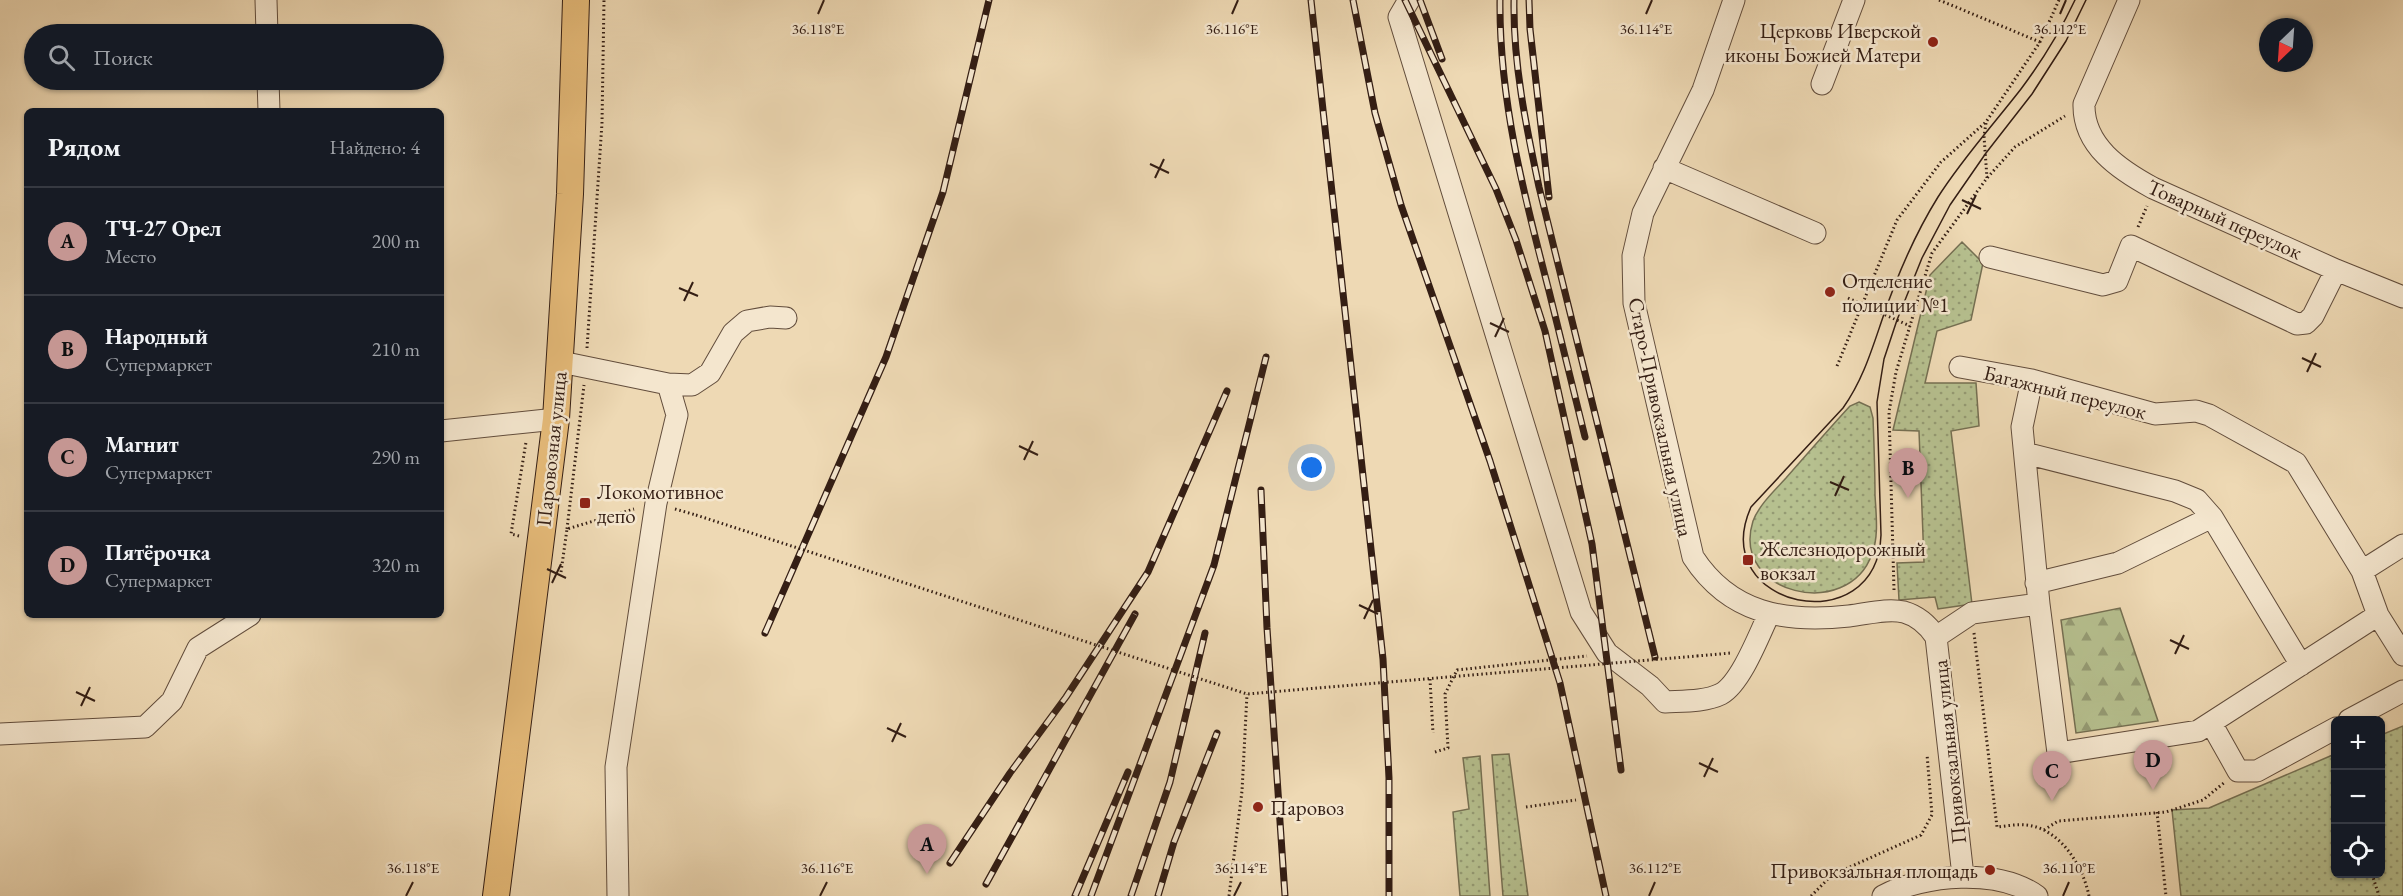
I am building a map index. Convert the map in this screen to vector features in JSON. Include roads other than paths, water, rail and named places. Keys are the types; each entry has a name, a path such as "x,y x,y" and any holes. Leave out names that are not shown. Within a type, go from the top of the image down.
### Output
{"main road":[{"name":"Паровозная улица","path":"496,896 556,419 570,194 576,0"}],"street":[{"path":"267,0 267,24"},
{"path":"1409,0 1399,17 1581,612 1607,653 1623,668 1650,686 1665,702 1704,698 1722,693 1742,673 1769,614"},
{"name":"Старо-Привокзальная улица","path":"1734,0 1703,90 1643,213 1637,234 1632,279 1634,303 1692,557 1705,575 1721,590 1743,604 1769,614 1793,619 1816,620 1895,611"},
{"path":"1822,84 1854,0"},
{"name":"Товарный переулок","path":"2129,0 2084,104 2083,118 2090,135 2105,154 2128,174 2153,188 2336,270 2403,297"},
{"path":"268,90 269,108"},
{"path":"1665,168 1815,233"},
{"path":"1990,257 2103,285 2117,281 2131,246 2297,324 2306,323 2313,316 2336,270"},
{"path":"561,362 668,384 693,385 710,373 733,333 747,321 770,317 786,318"},
{"name":"Багажный переулок","path":"1960,367 2032,380 2155,414 2196,411 2209,415 2283,454 2296,463 2362,571 2378,615 2403,655"},
{"path":"2032,380 2022,427 2038,594 2058,753 2198,731 2378,615"},
{"path":"618,896 616,766 656,503 677,415 668,384"},
{"path":"444,431 556,419"},
{"path":"2025,453 2175,491 2198,500 2212,517 2301,665"},
{"path":"1936,637 1972,613 2038,594 2118,563 2212,517"},
{"path":"2362,571 2403,545"},
{"name":"Привокзальная улица","path":"1895,611 1919,618 1936,637 1953,878"},
{"path":"0,734 145,727 172,701 198,648 245,618"},
{"path":"2356,716 2403,691"},
{"path":"2211,723 2238,771 2257,771 2331,731"},
{"path":"1920,896 1953,878"},
{"path":"1883,896 1891,892 1953,878 2005,880 2023,886 2037,896"}],"tram line":[{"path":"2075,0 2036,68 1957,169 1930,211 1900,271 1866,364 1843,408 1751,507 1744,542 1752,569 1771,589 1798,600 1826,601 1853,591 1872,569 1881,535 1877,402 1884,359 1897,320 1922,258 1950,205 1986,153 2032,94 2066,41 2086,0"}],"railway":[{"path":"765,633 886,357 943,192 989,0"},
{"path":"1311,0 1383,659 1389,778 1389,896"},
{"path":"1353,0 1375,113 1401,205 1490,461 1560,683 1606,896"},
{"path":"1405,0 1496,189 1516,240 1545,331 1592,544 1621,770"},
{"path":"1420,0 1442,59"},
{"path":"1500,0 1508,111 1522,183 1585,437"},
{"path":"1514,0 1518,71 1539,187 1655,657"},
{"path":"1529,0 1530,29 1549,197"},
{"path":"1091,896 1214,565 1266,357"},
{"path":"950,863 1010,773 1066,697 1148,572 1227,391"},
{"path":"1261,490 1267,628 1285,896"},
{"path":"986,884 1135,614"},
{"path":"1131,896 1170,782 1205,633"},
{"path":"1158,896 1174,842 1217,733"},
{"path":"1075,896 1128,772"}],"place":[{"name":"Церковь Иверской иконы Божией Матери","path":"1933,42"},
{"name":"Отделение полиции №1","path":"1830,292"},
{"name":"Народный","path":"1908,498"},
{"name":"Локомотивное депо","path":"585,503"},
{"name":"Железнодорожный вокзал","path":"1748,560"},
{"name":"Пятёрочка","path":"2153,790"},
{"name":"Магнит","path":"2052,801"},
{"name":"Паровоз","path":"1258,807"},
{"name":"Привокзальная площадь","path":"1990,870"},
{"name":"ТЧ-27 Орел","path":"927,874"}]}
